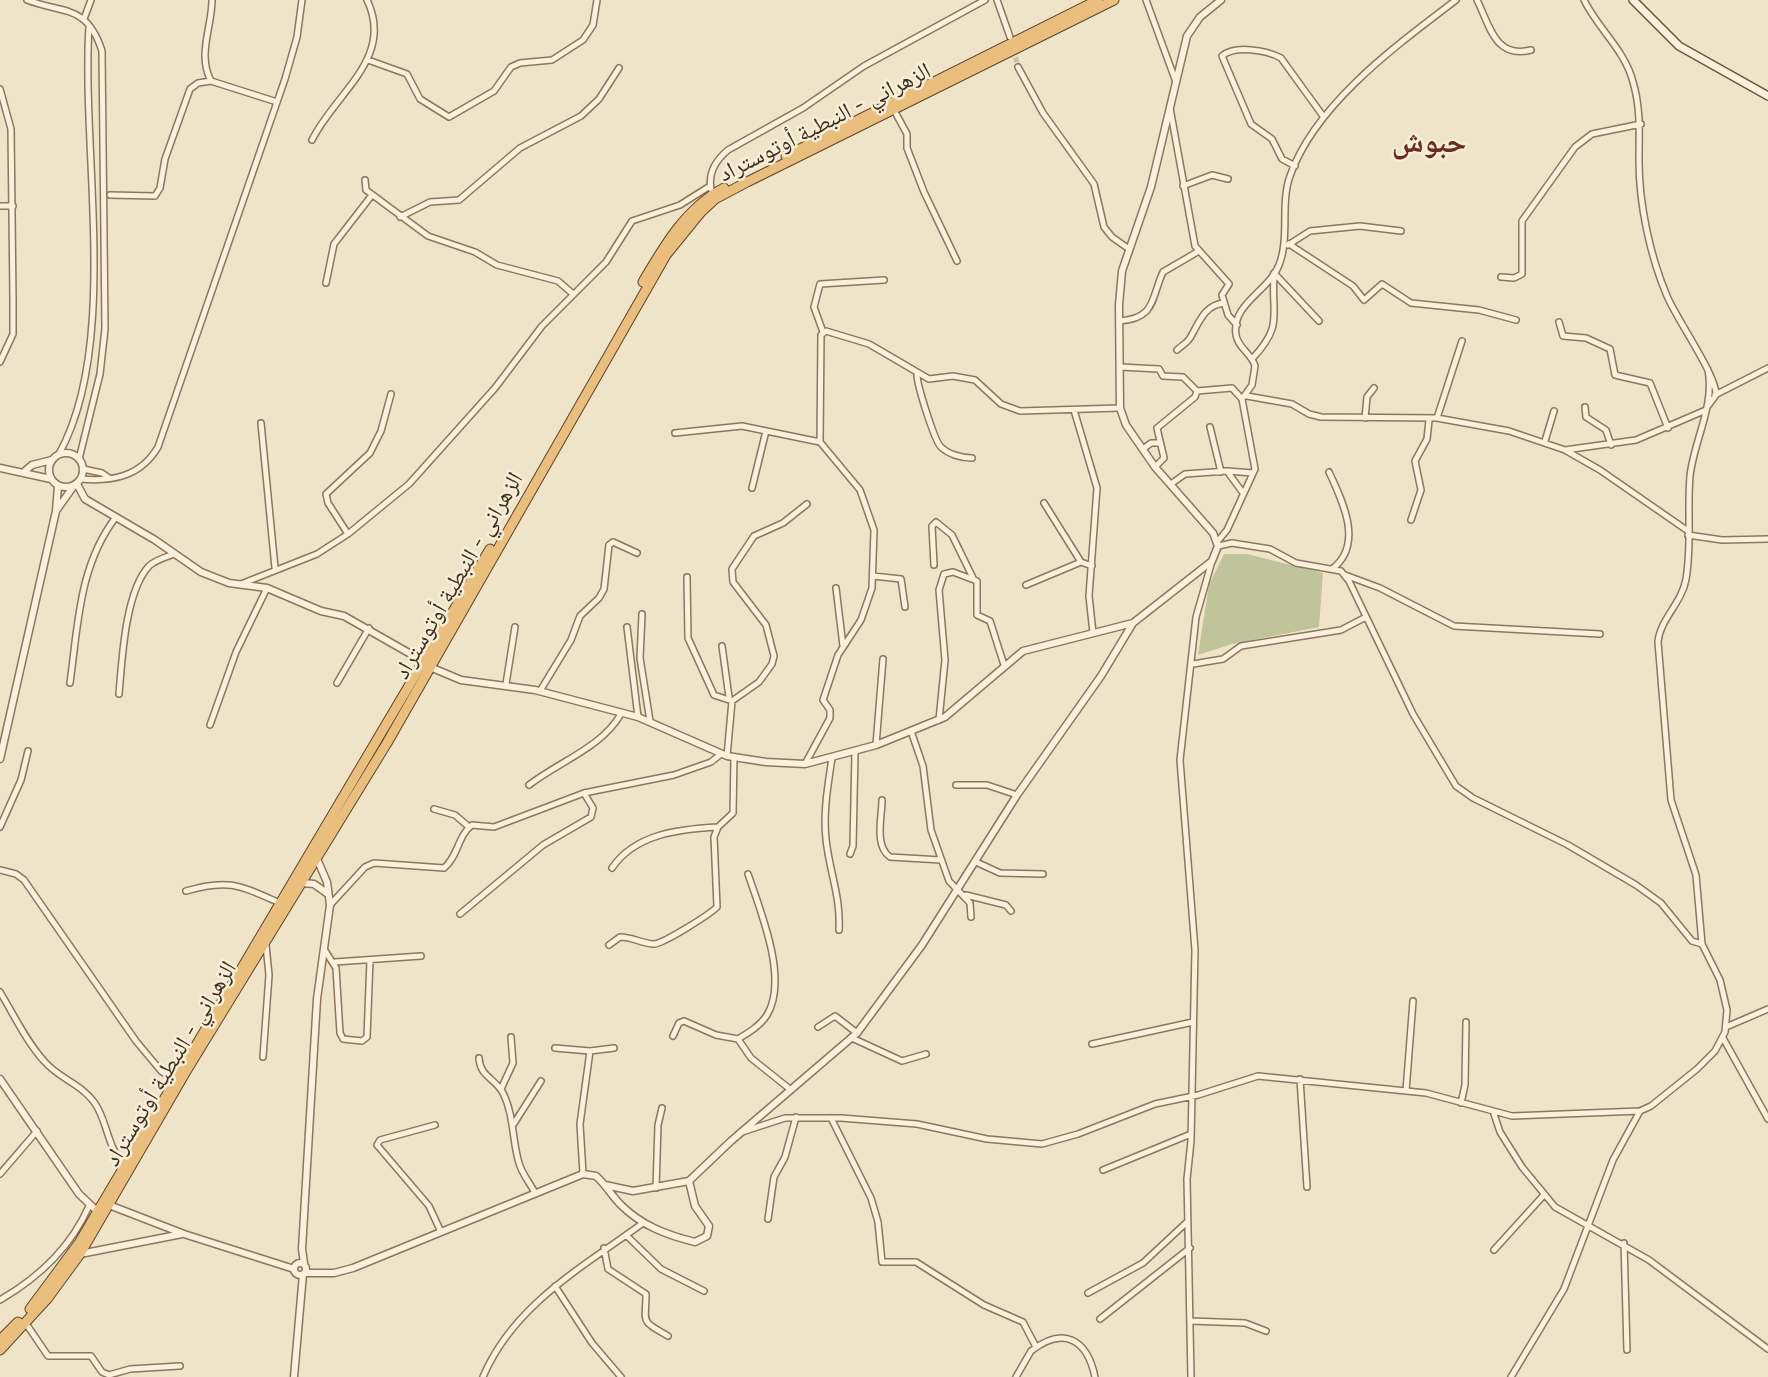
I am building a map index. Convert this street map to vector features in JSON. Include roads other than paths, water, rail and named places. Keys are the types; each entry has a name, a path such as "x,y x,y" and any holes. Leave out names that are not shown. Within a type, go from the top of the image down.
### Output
{"highway":[{"name":"الزهراني - النبطية أوتوستراد","path":"427,664 607,355 685,230 715,200 894,110 935,85 1098,0"},
{"name":"الزهراني - النبطية أوتوستراد","path":"0,1340 49,1285 79,1243 93,1209 124,1164 367,770 670,237 711,190 1114,0"},
{"name":"الزهراني - النبطية أوتوستراد","path":"0,1350 47,1299 80,1254 185,1073 266,946 356,787"}],"main road":[{"path":"1633,0 1679,46 1768,96"}],"street":[{"path":"26,0 64,7 85,19 102,51 106,290 100,374 79,459"},
{"path":"85,19 92,0"},
{"path":"211,81 205,58 212,0"},
{"path":"58,486 102,481 139,470 150,461 158,447 277,102 297,37 302,0"},
{"path":"312,140 323,118 353,84 368,61 376,36 374,19 367,0"},
{"path":"368,61 407,74 420,99 449,117 494,91 515,65 552,60 583,40 593,25 597,0"},
{"path":"241,584 275,568 317,554 348,534 429,463 495,388 542,326 607,262 632,221 680,205 711,190 717,162 740,143 803,108 864,66 985,0"},
{"path":"997,0 1010,37"},
{"path":"1146,0 1176,82"},
{"path":"1218,544 1204,519 1155,467 1126,425 1120,408 1119,321 1122,271 1151,187 1169,105 1190,30 1221,0"},
{"path":"1252,359 1266,343 1277,323 1272,295 1274,273 1283,248 1287,189 1295,166 1323,116 1360,79 1456,0"},
{"path":"1477,0 1497,42 1513,53 1531,50"},
{"path":"1565,450 1611,445 1668,428 1707,409 1716,395 1714,375 1674,311 1660,275 1640,184 1641,124 1635,88 1626,63 1592,17 1584,0"},
{"path":"25,471 32,465 59,454 76,420 88,360 92,290 89,27"},
{"path":"1295,166 1282,159 1272,139 1251,124 1222,57 1226,52 1250,51 1281,58 1323,116"},
{"path":"1018,66 1044,113 1094,184 1104,228 1129,248"},
{"path":"400,216 430,202 459,201 520,148 581,116 599,99 618,68"},
{"path":"110,195 155,196 160,188 165,159 190,89 198,83 211,81 277,102"},
{"path":"0,89 11,129 13,206 13,334 0,362"},
{"path":"1169,105 1194,242 1229,284 1222,295 1228,315 1237,325"},
{"path":"894,110 907,134 907,148 924,192 957,261"},
{"path":"1501,277 1514,278 1522,274 1522,221 1574,147 1592,134 1641,124"},
{"path":"1184,186 1212,175 1228,179"},
{"path":"365,180 365,188 372,195 428,236 466,248 496,265 558,281 573,294"},
{"path":"326,283 334,244 372,195"},
{"path":"0,206 13,206"},
{"path":"1283,248 1310,231 1360,226 1401,231"},
{"path":"1289,244 1353,286 1364,300 1382,284 1411,303 1479,310 1516,320"},
{"path":"1119,321 1148,311 1154,304 1163,272 1199,251"},
{"path":"1274,273 1319,321"},
{"path":"1191,1377 1187,1179 1191,1134 1195,950 1180,760 1198,608 1218,544 1253,473 1255,457 1245,428 1245,397 1255,372 1252,359 1236,337 1237,325 1244,305 1274,273"},
{"path":"820,442 823,332 814,307 820,284 884,280"},
{"path":"92,290 106,290"},
{"path":"1177,350 1189,340 1193,328 1209,307 1224,303"},
{"path":"1559,321 1563,336 1586,338 1610,349 1615,375 1650,383 1668,428"},
{"path":"823,332 834,331 869,344 929,379 953,376 975,380 1001,404 1020,411 1120,408"},
{"path":"1437,418 1462,341"},
{"path":"1119,367 1159,369 1163,376 1183,377 1196,391"},
{"path":"1709,396 1768,368"},
{"path":"741,1133 796,1117 831,1118 917,1124 987,1139 1042,1144 1078,1134 1155,1104 1191,1097 1258,1076 1405,1091 1461,1103 1494,1114 1560,1116 1640,1111 1659,1100 1697,1069 1723,1038 1726,1027 1723,989 1702,944 1696,875 1674,812 1668,783 1658,642 1659,632 1683,592 1690,473 1707,409 1708,369"},
{"path":"917,373 918,391 940,447 957,457 972,458"},
{"path":"1196,391 1227,388 1245,397 1292,404 1309,414 1321,417 1437,418 1509,431 1565,450 1600,470 1688,533 1714,540 1768,539"},
{"path":"1365,418 1367,397 1374,388"},
{"path":"1155,467 1164,458 1157,428 1195,397 1196,391"},
{"path":"348,534 328,503 326,494 370,453 381,431 391,394"},
{"path":"1585,407 1586,417 1606,430 1611,445"},
{"path":"1074,410 1097,488 1089,596 1093,633"},
{"path":"1545,441 1555,411"},
{"path":"1411,520 1421,490 1415,461 1426,439 1429,420"},
{"path":"261,423 275,568"},
{"path":"675,433 742,426 820,442 860,490 872,521 873,576 864,613 843,646 822,697 830,718 805,764"},
{"path":"1210,427 1224,472 1243,493"},
{"path":"752,488 766,431"},
{"path":"1143,449 1151,443 1160,443"},
{"path":"56,511 77,483 83,469 79,459 70,453 59,454"},
{"path":"0,755 56,511 58,486 48,472 52,459"},
{"path":"0,468 25,471 33,477 51,479"},
{"path":"83,469 102,473 109,478"},
{"path":"1329,472 1348,523 1348,553 1343,562 1332,569"},
{"path":"1171,484 1185,474 1253,473"},
{"path":"77,483 85,499 214,578 267,588 369,628 427,664 461,680 506,684 540,691 650,721 727,756 805,764 855,752 939,720 955,710 1023,651 1044,643 1133,623"},
{"path":"687,577 686,624 690,644 714,695 730,699 759,681 772,664 774,656 766,625 733,582 732,569 754,536 783,523 807,503"},
{"path":"1044,503 1081,562 1092,566"},
{"path":"70,683 86,571 98,541 116,517"},
{"path":"934,565 932,526 936,522 952,535 979,586 977,615 990,621 1004,665"},
{"path":"540,691 571,640 580,616 599,598 604,589 608,545 613,542 637,553"},
{"path":"1218,544 1232,543 1270,549 1296,562 1332,569 1380,588 1454,626 1600,634"},
{"path":"119,694 138,584 150,565 174,554"},
{"path":"605,1185 626,1191 689,1181 854,1036 878,1009 976,862 1017,795 1101,676 1133,623 1212,561"},
{"path":"1026,586 1081,562"},
{"path":"939,720 945,663 939,613 941,580 950,572 973,578"},
{"path":"1345,575 1413,714 1456,786 1492,809 1568,845 1636,885 1666,908 1692,941 1702,944"},
{"path":"873,576 901,579 905,607"},
{"path":"210,725 236,652 267,588"},
{"path":"836,588 843,646"},
{"path":"642,614 640,658 650,721"},
{"path":"1193,664 1220,660 1241,646 1341,630 1366,617"},
{"path":"506,684 515,627"},
{"path":"627,627 638,718"},
{"path":"337,683 369,628"},
{"path":"609,945 620,937 634,937 652,944 663,942 716,909 719,900 713,843 718,827 733,813 727,756 730,699 722,646"},
{"path":"876,745 883,660"},
{"path":"529,785 568,757 601,740 611,732 621,714"},
{"path":"911,731 923,766 928,820 949,881 957,891 1006,905 1011,911"},
{"path":"0,827 21,780 28,751"},
{"path":"850,854 853,846 855,752"},
{"path":"434,809 455,815 469,827 494,827 584,793 665,778 727,756"},
{"path":"832,758 825,808 826,840 838,890 839,930"},
{"path":"956,785 987,785 1017,795"},
{"path":"460,914 543,845 591,817 593,808 584,793"},
{"path":"882,800 880,842 884,853 890,857 941,860"},
{"path":"330,905 365,867 374,863 444,868 450,863 469,827"},
{"path":"612,868 624,852 640,842 674,832 718,827"},
{"path":"294,1377 317,999 330,905 324,872 317,859"},
{"path":"976,862 1000,873 1043,874"},
{"path":"0,870 16,874 24,880 144,1052 160,1071 174,1079"},
{"path":"738,1039 764,1019 772,1005 775,989 769,940 748,873"},
{"path":"186,891 206,885 232,883 282,904"},
{"path":"302,883 314,884 328,894"},
{"path":"966,895 971,917"},
{"path":"263,1057 270,975 266,946"},
{"path":"324,949 335,962 340,1037 362,1041 367,1037 370,961"},
{"path":"335,962 421,956"},
{"path":"0,992 44,1061 75,1082 92,1100 103,1116 111,1148 124,1164"},
{"path":"1405,1091 1413,1001"},
{"path":"1726,1027 1768,1009"},
{"path":"818,1027 835,1016 854,1036 902,1062 926,1054"},
{"path":"673,1036 679,1023 684,1021 716,1035 738,1039 751,1058 791,1090"},
{"path":"1092,1044 1193,1022"},
{"path":"1461,1103 1465,1085 1466,1022"},
{"path":"501,1089 513,1063 511,1037"},
{"path":"1723,1038 1768,1119"},
{"path":"555,1048 590,1051 614,1048"},
{"path":"583,1174 580,1124 590,1051"},
{"path":"479,1058 482,1072 501,1089 513,1125 519,1162 535,1193"},
{"path":"0,1079 93,1209 57,1255 32,1278 0,1300"},
{"path":"1300,1079 1307,1187"},
{"path":"513,1125 541,1081"},
{"path":"656,1188 658,1125 662,1108"},
{"path":"1511,1377 1564,1289 1613,1160 1640,1111"},
{"path":"1494,1114 1504,1139 1543,1196 1565,1214 1624,1243 1768,1349"},
{"path":"768,1219 775,1177 785,1157 796,1117"},
{"path":"831,1118 854,1160 876,1213 882,1262 918,1263 984,1305 1023,1321 1037,1347"},
{"path":"435,1125 393,1135 380,1140 377,1145 427,1204 441,1232"},
{"path":"0,1174 37,1130"},
{"path":"1103,1170 1191,1134"},
{"path":"109,1205 184,1234 283,1264 323,1272 353,1268 583,1174 596,1176 621,1205 643,1223 658,1231 695,1241 707,1236 708,1221 695,1206 689,1181"},
{"path":"1494,1250 1543,1196"},
{"path":"1088,1293 1143,1263 1186,1225 1189,1216"},
{"path":"483,1377 492,1358 520,1320 555,1286 604,1248 643,1223"},
{"path":"80,1254 184,1234"},
{"path":"626,1235 661,1269 704,1291"},
{"path":"1624,1243 1627,1350"},
{"path":"604,1248 608,1269 646,1294 643,1317 646,1323 667,1336"},
{"path":"1100,1320 1189,1248"},
{"path":"555,1286 592,1343 621,1377"},
{"path":"1191,1321 1245,1323 1266,1331"},
{"path":"25,1322 48,1356 91,1356 103,1372 109,1374 130,1368 180,1366"},
{"path":"1016,1377 1027,1355 1037,1347 1073,1338 1088,1355 1095,1377"}],"tunnel":[{"path":"1014,50 1018,67"}],"district":[{"name":"حبوش","path":"1429,143"}]}
